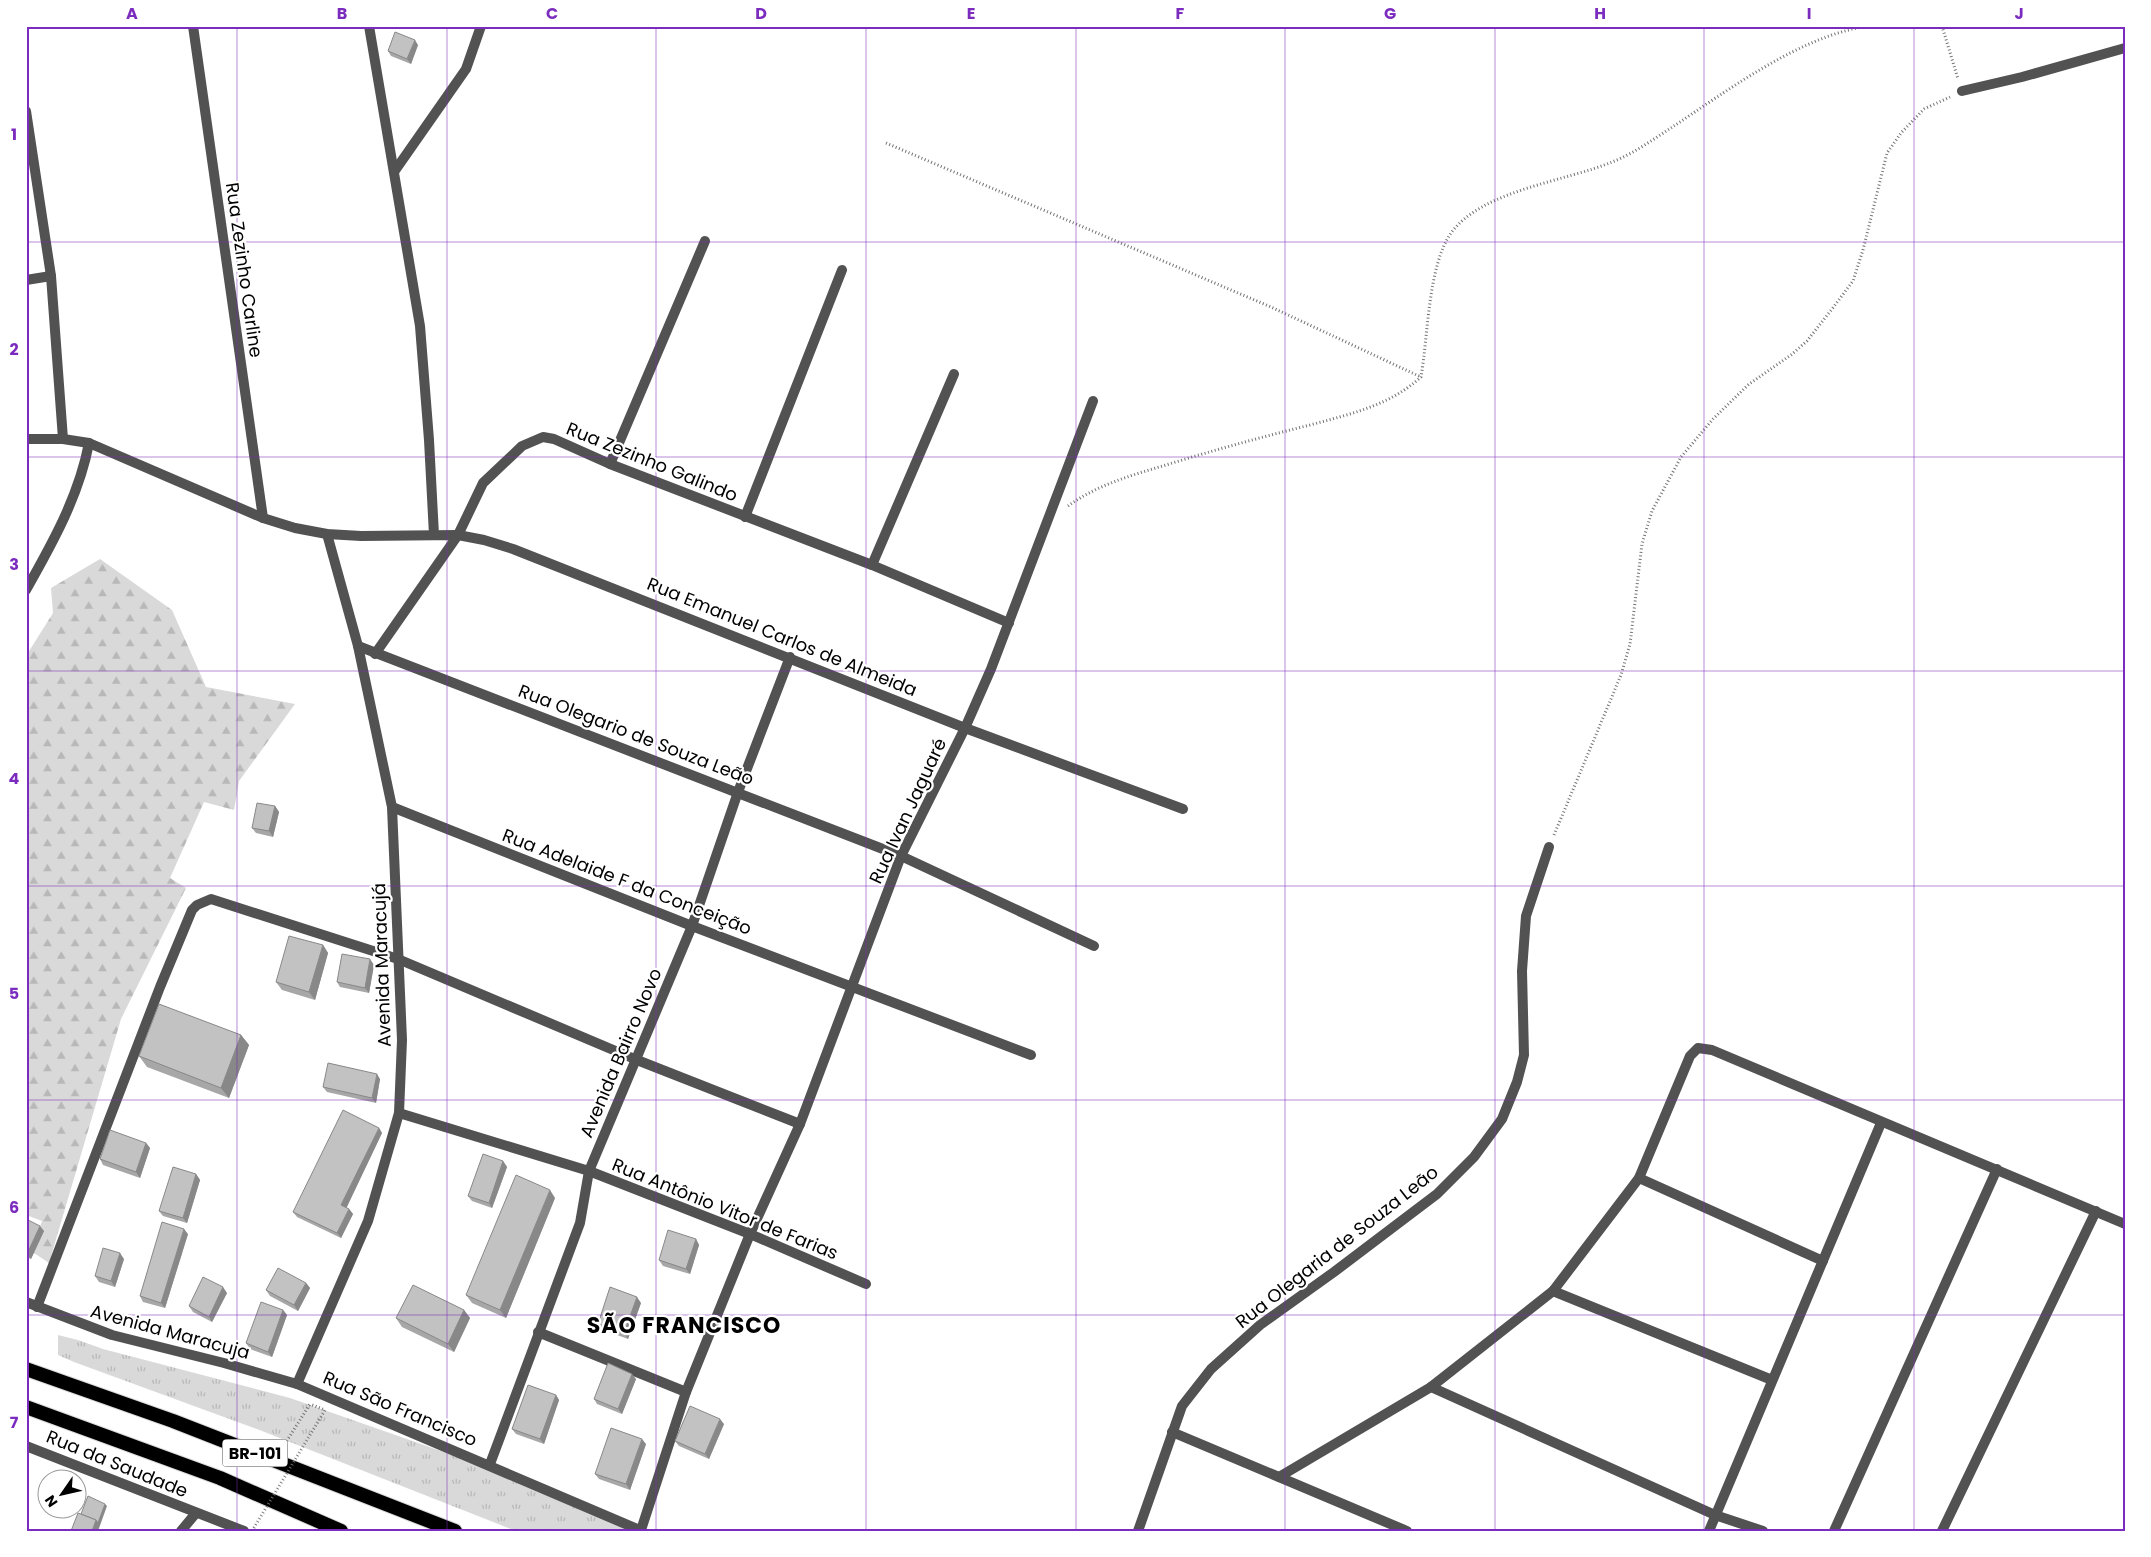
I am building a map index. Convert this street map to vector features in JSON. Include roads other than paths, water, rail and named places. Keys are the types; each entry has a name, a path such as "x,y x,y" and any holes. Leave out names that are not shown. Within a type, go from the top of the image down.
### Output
{"highway":[{"name":"BR-101","path":"26,1369 173,1421 455,1531"},
{"name":"BR-101","path":"26,1407 220,1478 341,1531"}],"street":[{"name":"Rua Zezinho Carline","path":"193,26 263,518"},
{"path":"369,26 420,326 434,534"},
{"path":"394,172 466,68 481,26"},
{"path":"1962,91 2022,77 2125,48"},
{"path":"26,111 51,276 63,439"},
{"path":"610,464 705,241"},
{"path":"746,517 842,270"},
{"path":"26,280 51,276"},
{"path":"872,565 954,374"},
{"name":"Rua Ivan Jaguaré","path":"642,1530 686,1392 750,1234 800,1124 901,856 965,728 1009,623 1093,401"},
{"name":"Rua Zezinho Galindo","path":"375,654 458,535 483,483 522,446 533,439 543,437 554,439 610,464 872,565 1009,623"},
{"name":"Rua Emanuel Carlos de Almeida","path":"26,440 63,439 89,443 263,518 295,528 327,534 361,536 458,535 484,540 513,549 790,657 965,728 1183,809"},
{"path":"26,590 49,551 76,491 89,443"},
{"name":"Avenida Maracujá","path":"297,1384 368,1221 399,1113 402,1040 392,807 358,646 327,534"},
{"name":"Rua Olegario de Souza Leão","path":"358,646 901,856 1094,946"},
{"name":"Avenida Bairro Novo","path":"490,1464 580,1223 589,1171 692,926 738,792 790,657"},
{"name":"Rua Adelaide F da Conceição","path":"392,807 692,926 1031,1055"},
{"name":"Rua Olegaria de Souza Leão","path":"1138,1531 1182,1406 1211,1369 1260,1325 1334,1272 1436,1194 1474,1157 1502,1119 1517,1082 1524,1055 1522,971 1526,916 1549,847"},
{"path":"37,1307 192,910 197,905 211,899 220,900 398,959 637,1060 800,1124"},
{"path":"1279,1477 1431,1387 1553,1292 1639,1178 1690,1056 1698,1048 1712,1050 1881,1123 1997,1169 2125,1224"},
{"name":"Rua Antônio Vitor de Farias","path":"399,1113 589,1171 750,1234 866,1284"},
{"path":"1709,1531 1881,1123"},
{"path":"1834,1531 1997,1169"},
{"path":"1639,1178 1823,1261"},
{"path":"1942,1531 2096,1211"},
{"path":"1553,1292 1772,1380"},
{"name":"Avenida Maracuja","path":"26,1302 112,1336 224,1363 297,1384"},
{"path":"538,1332 686,1392"},
{"name":"Rua São Francisco","path":"297,1384 490,1464 642,1530"},
{"path":"1431,1387 1716,1515 1762,1531"},
{"path":"1172,1432 1407,1531"},
{"name":"Rua da Saudade","path":"26,1446 145,1490 196,1513 244,1531"},
{"path":"181,1531 196,1513"}],"district":[{"name":"SÃO FRANCISCO","path":"684,1325"}]}
